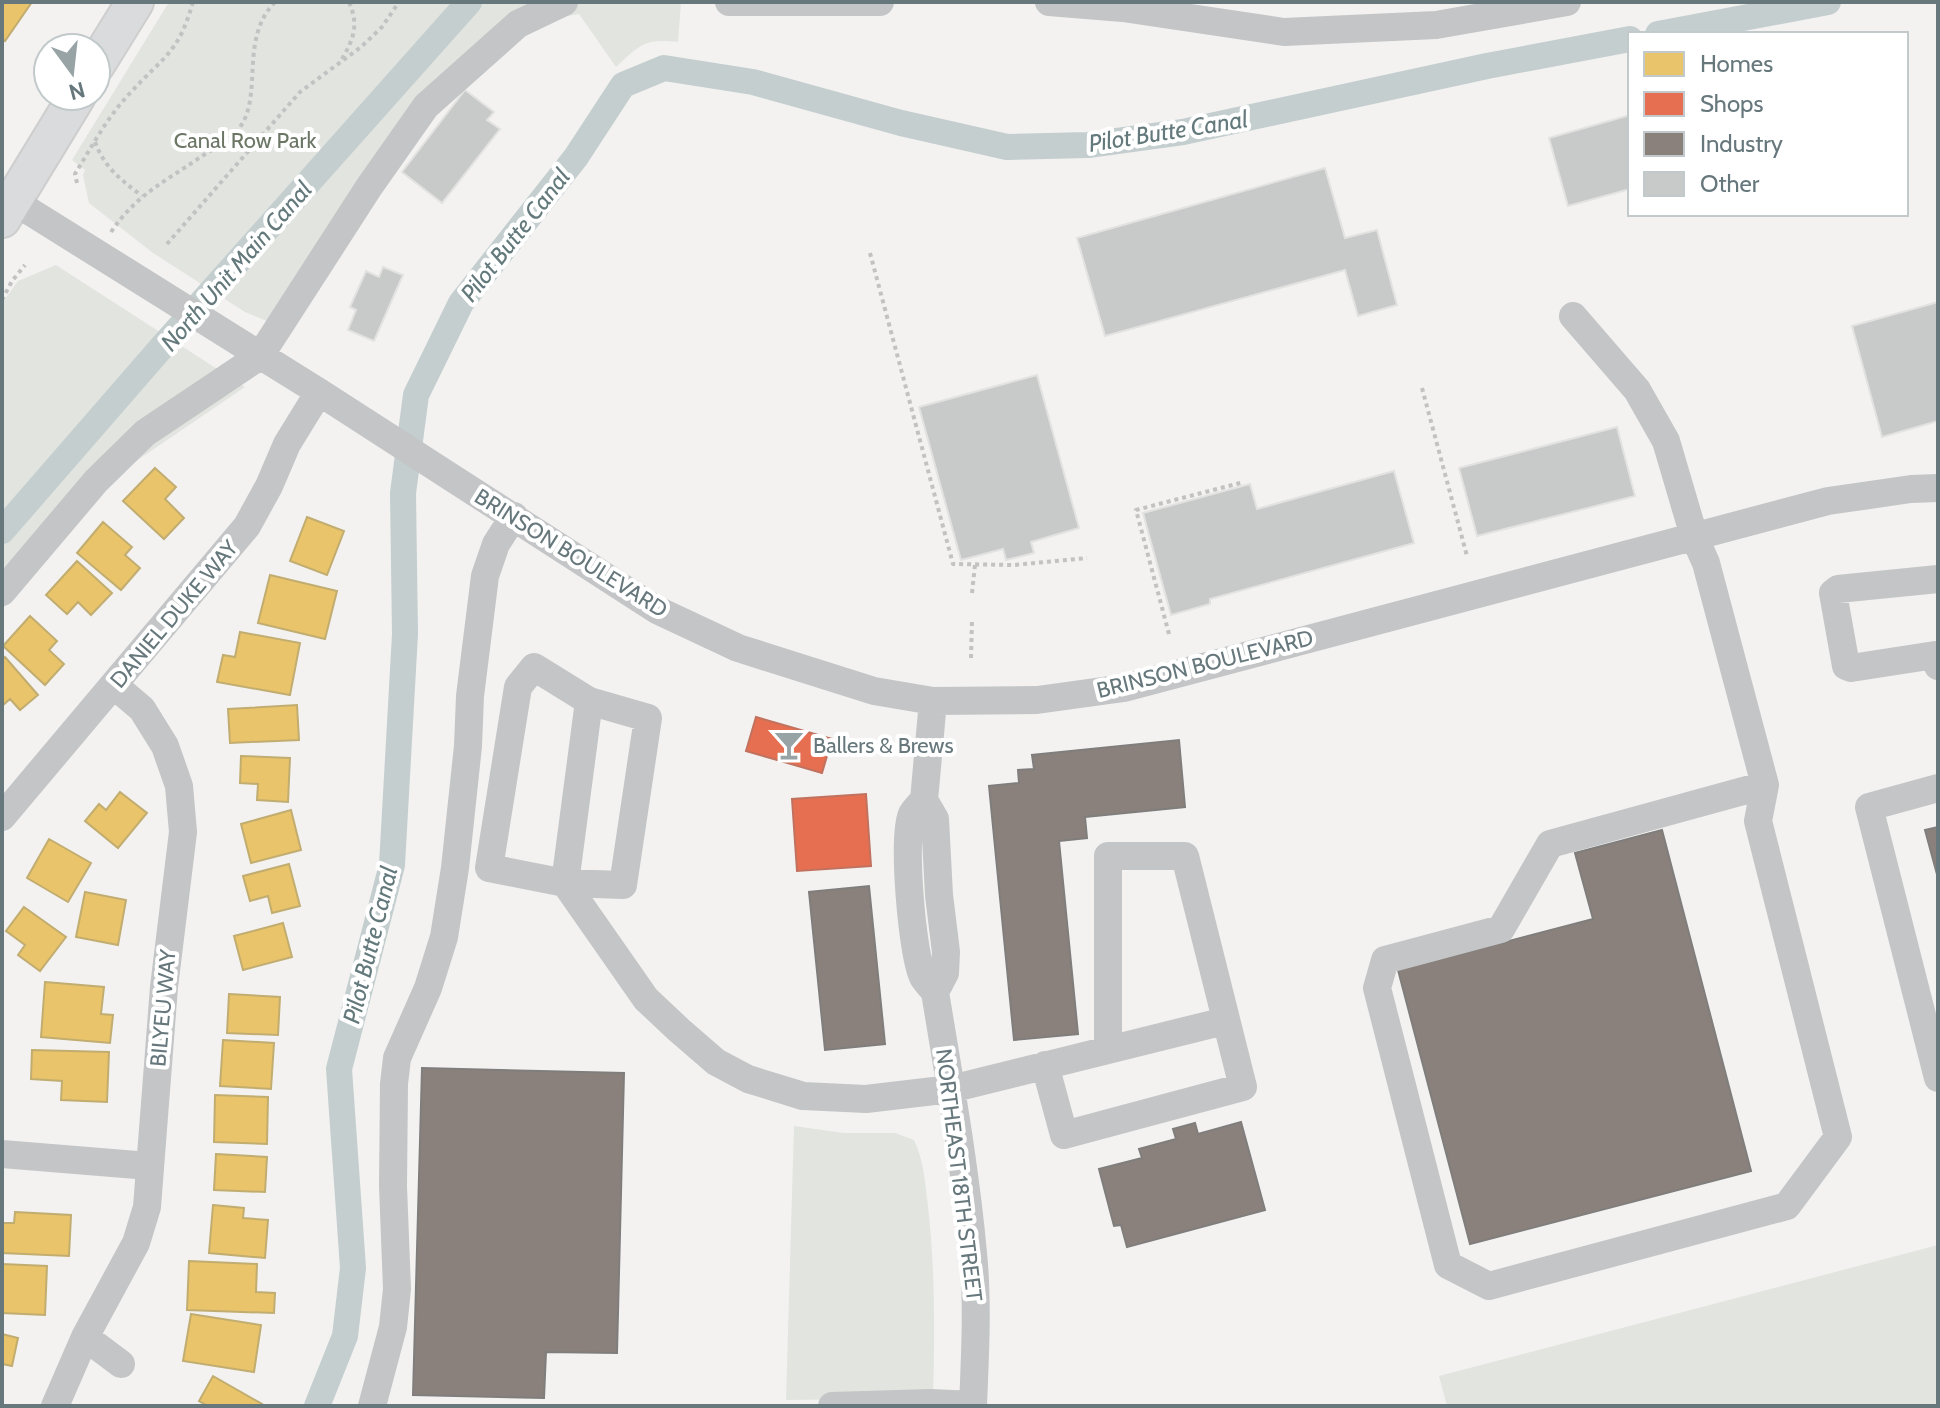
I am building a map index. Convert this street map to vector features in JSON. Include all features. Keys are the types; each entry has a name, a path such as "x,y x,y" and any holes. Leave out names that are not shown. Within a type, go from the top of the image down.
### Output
{"main road":[{"path":"112,39 135,2"},
{"path":"6,205 67,112"}],"street":[{"path":"2,592 96,481 145,433 251,350 426,106 518,24 564,2"},
{"path":"729,2 880,2"},
{"path":"1049,2 1123,8 1284,32 1436,25 1567,2"},
{"name":"BRINSON BOULEVARD","path":"6,205 95,254 319,392 657,610 738,648 874,691 933,701 1037,700 1124,688 1828,501 1938,488"},
{"path":"1573,316 1637,390 1666,441 1694,536 1706,563 1765,785 1758,821 1838,1137 1787,1206 1489,1286 1448,1265 1377,988 1385,960 1501,929 1550,844 1765,785"},
{"name":"DANIEL DUKE WAY","path":"2,817 247,526 287,444 319,392"},
{"path":"372,1406 393,1327 397,1289 393,1186 397,1058 428,988 444,937 455,868 470,696 485,576 496,544 514,516"},
{"path":"1937,658 1851,668 1846,666 1833,593 1838,589 1938,579"},
{"path":"534,667 589,701 648,718 623,885 565,883 489,868 518,687 534,667"},
{"name":"BILYEU WAY","path":"55,1406 85,1337 136,1243 147,1207 164,987 183,832 179,786 165,746 142,709 115,686"},
{"path":"589,701 565,883 646,999 716,1062 748,1079 803,1096 866,1099 951,1089 1225,1021"},
{"name":"NORTHEAST 18TH STREET","path":"933,701 924,800 912,815 909,831 911,906 923,977 935,992 973,1254 977,1322 973,1406"},
{"path":"1938,788 1869,807 1938,1078"},
{"path":"1045,1065 1064,1135 1243,1087 1185,856 1108,856 1108,1050"},
{"path":"2,1154 149,1166"},
{"path":"85,1337 121,1364"},
{"path":"832,1406 931,1403 973,1406"}],"path":[{"path":"77,183 75,174 130,92 159,66 178,43 193,2"},
{"path":"95,254 127,209 223,143 242,124 248,106 253,48 267,10 275,2"},
{"path":"341,61 354,38 356,19 349,2"},
{"path":"167,244 300,92 361,47 382,27 399,2"},
{"path":"95,142 101,159 143,196"},
{"path":"870,253 953,564 1014,565 1087,558"},
{"path":"2,300 25,265"},
{"path":"1422,388 1467,556"},
{"path":"1169,634 1136,510 1244,482"},
{"path":"972,593 975,565"},
{"path":"971,658 972,620"}],"green space":[{"name":"Canal Row Park","path":"169,2 681,2 678,42 650,42 616,67 579,14 551,19 523,29 432,109 289,330 245,312 153,253 89,203 83,175 85,170 72,160 101,112 112,112 112,95"},
{"path":"56,265 245,387 120,472 2,609 2,303 18,281"},
{"path":"794,1126 844,1133 895,1133 914,1140 924,1172 930,1230 934,1302 933,1398 786,1400"},
{"path":"1938,1245 1938,1406 1447,1406 1439,1376"}],"building: Homes":[{"path":"2,2 32,2 5,41 2,39"},
{"path":"155,468 176,487 165,499 184,518 164,539 123,501"},
{"path":"307,517 344,531 327,575 290,561"},
{"path":"103,522 132,547 125,555 140,568 121,590 77,553"},
{"path":"77,561 112,593 91,615 78,602 67,614 46,595"},
{"path":"270,575 337,591 325,639 258,623"},
{"path":"30,616 57,641 49,650 64,664 45,685 3,646"},
{"path":"240,632 300,643 290,695 217,682 223,655 235,657"},
{"path":"5,657 38,695 20,710 10,699 2,706 2,660"},
{"path":"297,705 299,740 230,743 228,709"},
{"path":"241,756 290,758 288,802 257,800 258,784 240,783"},
{"path":"120,792 147,813 118,848 85,821 99,804 106,810"},
{"path":"291,810 301,850 251,863 241,824"},
{"path":"49,839 91,863 68,902 27,878"},
{"path":"289,864 300,906 272,913 268,896 250,901 243,876"},
{"path":"85,892 126,900 118,945 76,937"},
{"path":"24,907 66,937 40,971 18,955 25,945 6,931"},
{"path":"283,923 292,957 243,970 234,936"},
{"path":"45,982 104,987 101,1014 113,1015 110,1043 41,1037"},
{"path":"229,994 280,997 278,1035 227,1033"},
{"path":"223,1040 274,1043 271,1089 220,1086"},
{"path":"32,1050 109,1052 107,1102 61,1100 62,1081 31,1079"},
{"path":"215,1095 268,1097 267,1144 214,1142"},
{"path":"216,1154 267,1157 265,1192 214,1190"},
{"path":"213,1205 244,1208 243,1218 268,1220 265,1258 209,1253"},
{"path":"15,1212 71,1215 69,1256 2,1253 2,1223 14,1223"},
{"path":"189,1261 257,1264 256,1292 275,1293 274,1313 187,1310"},
{"path":"2,1264 47,1266 45,1315 2,1313"},
{"path":"191,1314 261,1325 254,1372 183,1361"},
{"path":"2,1334 18,1338 12,1366 2,1364"},
{"path":"213,1376 261,1406 208,1406 199,1401"}],"building: Shops":[{"name":"Ballers & Brews","path":"756,717 832,739 822,773 746,751"},
{"path":"866,794 871,866 797,871 792,799"}],"building: Industry":[{"path":"1179,740 1185,807 1085,817 1087,838 1059,841 1078,1034 1014,1040 989,786 1019,783 1018,770 1034,769 1032,755"},
{"path":"1938,827 1938,878 1925,830"},
{"path":"1662,830 1751,1171 1470,1244 1398,970 1593,919 1575,853"},
{"path":"869,886 885,1044 825,1050 809,892"},
{"path":"422,1068 624,1073 617,1353 546,1352 544,1398 413,1395"},
{"path":"1241,1122 1265,1210 1127,1247 1121,1225 1114,1226 1099,1169 1142,1158 1139,1149 1176,1139 1173,1129 1195,1123 1198,1134"}],"building: Other":[{"path":"465,90 494,112 487,120 500,129 442,203 402,172"},
{"path":"1628,116 1628,190 1568,206 1549,138"},
{"path":"1325,168 1345,238 1377,230 1397,305 1358,316 1345,270 1105,336 1077,238"},
{"path":"383,267 403,275 374,341 348,330 356,310 350,307 366,271 379,277"},
{"path":"1938,302 1938,421 1882,437 1852,326"},
{"path":"1037,375 1079,528 1031,542 1034,553 1006,560 1003,549 961,560 919,407"},
{"path":"1617,427 1635,496 1477,536 1459,468"},
{"path":"1394,471 1414,543 1210,599 1210,604 1171,615 1143,513 1250,484 1257,509"}],"waterway":[{"name":"North Unit Main Canal","path":"2,531 469,2"},
{"name":"Pilot Butte Canal","path":"1669,32 1828,2"},
{"name":"Pilot Butte Canal","path":"317,1406 345,1336 353,1268 339,1069 392,865 405,634 403,493 416,395 461,303 576,157 623,85 664,68 753,82 901,123 1007,147 1088,145 1183,132 1487,66 1628,39"}],"place":[{"name":"Ballers & Brews","path":"789,745"}]}
